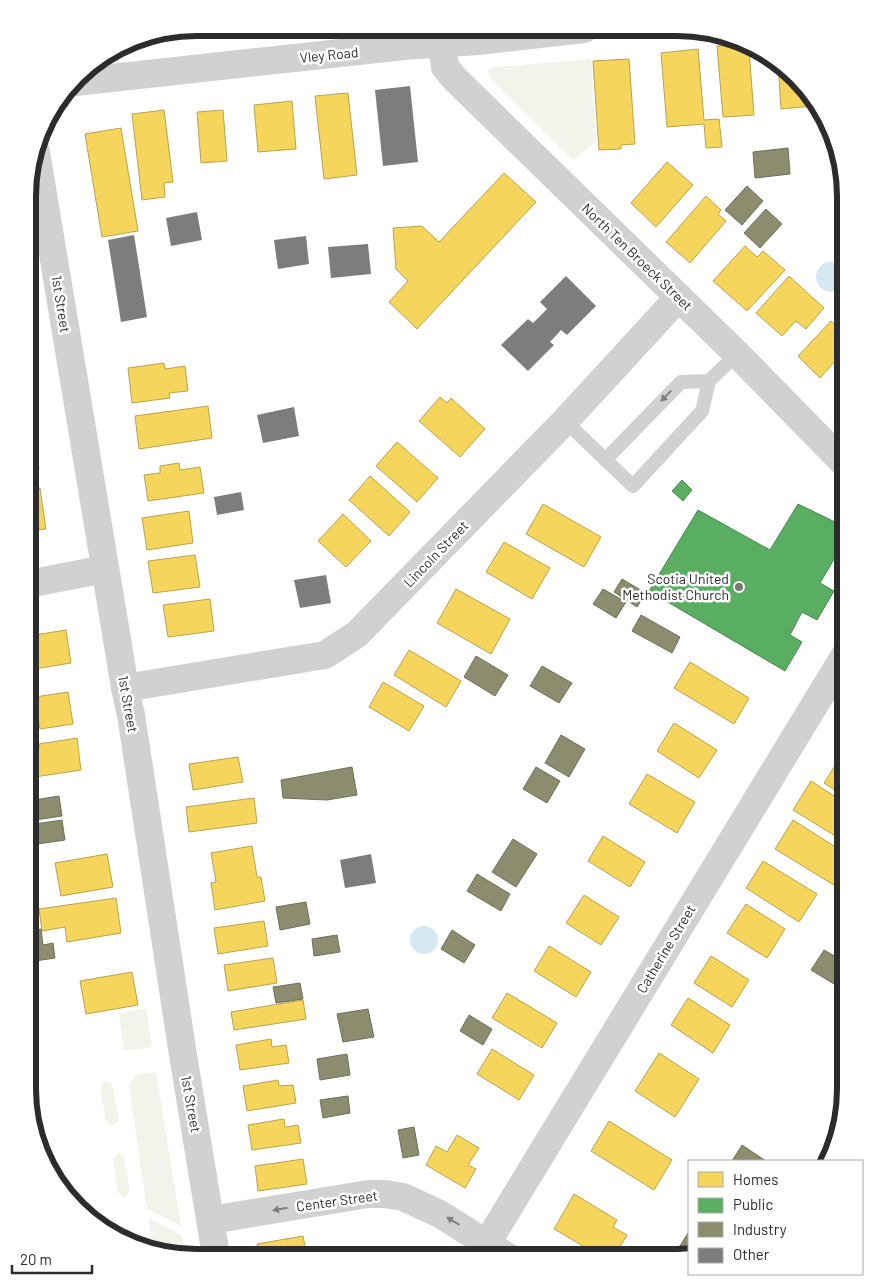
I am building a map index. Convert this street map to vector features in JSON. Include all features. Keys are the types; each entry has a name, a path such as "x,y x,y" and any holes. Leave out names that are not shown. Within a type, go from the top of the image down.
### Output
{"street":[{"name":"Vley Road","path":"86,81 404,46 517,36"},
{"name":"North Ten Broeck Street","path":"442,43 445,67 455,80 737,354 837,456"},
{"name":"1st Street","path":"39,170 130,715 215,1249"},
{"name":"Lincoln Street","path":"125,688 326,655 357,634 565,421 679,297"},
{"path":"36,582 105,569"},
{"name":"Catherine Street","path":"499,1249 836,670"},
{"name":"Center Street","path":"211,1220 368,1194 385,1194 403,1197 440,1214 496,1249"}],"lane":[{"path":"565,421 633,486 702,411 709,381 737,354"},
{"path":"605,460 681,382 709,381"}],"shaded area":[{"path":"591,59 596,142 573,160 491,79 488,72 495,67"},
{"path":"831,262 837,263 837,291 831,292 820,288 816,277 820,266"},
{"path":"424,926 434,930 438,940 434,950 424,954 414,950 410,940 414,930"},
{"path":"146,1008 152,1047 124,1051 119,1014"},
{"path":"156,1072 181,1226 147,1209 129,1085 138,1074"},
{"path":"106,1081 112,1084 119,1120 116,1124 112,1125 106,1121 100,1087"},
{"path":"118,1153 122,1154 124,1158 130,1191 125,1197 118,1193 113,1159"},
{"path":"149,1218 182,1236 184,1248 175,1247 152,1242"}],"building: Homes":[{"path":"729,45 749,54 754,115 723,117 717,46"},
{"path":"698,49 704,120 719,119 722,147 706,148 704,124 667,127 661,53"},
{"path":"629,59 635,144 621,145 621,149 599,150 593,61"},
{"path":"779,73 809,106 781,109"},
{"path":"348,93 357,175 324,179 315,96"},
{"path":"292,101 296,149 258,152 254,105"},
{"path":"164,110 173,182 164,183 165,197 142,200 132,114"},
{"path":"223,110 227,161 201,163 197,112"},
{"path":"121,128 138,231 102,237 85,134"},
{"path":"667,162 693,185 656,227 631,203"},
{"path":"504,173 536,202 417,329 389,302 408,281 396,269 393,228 422,226 439,242"},
{"path":"706,196 721,210 718,214 726,221 690,263 666,242"},
{"path":"745,246 757,257 763,251 785,270 747,311 713,281"},
{"path":"789,276 824,308 806,329 796,321 782,336 756,313"},
{"path":"831,321 837,327 837,359 820,378 798,356"},
{"path":"164,363 165,369 185,366 188,391 169,393 170,398 132,403 128,368"},
{"path":"440,397 447,403 451,398 485,429 460,457 419,421"},
{"path":"208,406 212,438 139,449 135,416"},
{"path":"397,442 438,478 417,502 376,466"},
{"path":"36,445 39,469 36,470"},
{"path":"179,463 180,470 200,467 204,493 148,501 144,475 160,473 160,466"},
{"path":"370,476 410,512 389,536 349,500"},
{"path":"40,488 46,529 36,530 36,489"},
{"path":"543,504 601,537 584,567 526,534"},
{"path":"189,511 193,543 147,550 142,518"},
{"path":"343,514 371,541 346,567 318,541"},
{"path":"504,542 550,568 532,599 486,572"},
{"path":"195,555 200,587 153,593 148,561"},
{"path":"456,589 510,619 491,654 437,623"},
{"path":"210,599 214,631 168,637 163,605"},
{"path":"66,630 71,663 36,669 36,635"},
{"path":"409,650 461,681 446,707 394,675"},
{"path":"690,662 749,698 734,724 674,688"},
{"path":"383,682 424,706 409,731 369,707"},
{"path":"68,692 73,724 40,729 36,697"},
{"path":"674,723 717,750 699,778 657,751"},
{"path":"77,738 81,770 36,777 36,748 39,747 39,744"},
{"path":"238,757 243,782 193,790 189,764"},
{"path":"836,763 836,791 824,783"},
{"path":"647,774 695,802 677,833 629,804"},
{"path":"811,781 836,797 836,837 793,810"},
{"path":"254,798 257,823 189,832 186,807"},
{"path":"793,820 836,847 836,887 775,849"},
{"path":"603,836 645,862 630,887 588,861"},
{"path":"252,846 257,877 261,877 265,901 215,910 211,883 216,882 211,853"},
{"path":"107,854 113,887 61,896 55,863"},
{"path":"763,861 817,894 799,922 746,888"},
{"path":"584,895 619,917 601,945 566,923"},
{"path":"116,898 121,933 67,942 65,927 42,931 39,909"},
{"path":"746,904 785,929 767,958 727,933"},
{"path":"264,921 268,946 218,954 214,928"},
{"path":"549,946 591,972 576,997 534,971"},
{"path":"711,956 749,980 732,1007 694,983"},
{"path":"273,958 277,983 228,991 224,965"},
{"path":"132,972 138,1005 86,1014 80,981"},
{"path":"507,993 557,1023 542,1048 492,1018"},
{"path":"688,998 730,1025 713,1053 671,1025"},
{"path":"303,1000 306,1019 234,1030 231,1012"},
{"path":"271,1039 272,1047 286,1045 289,1063 240,1070 236,1045"},
{"path":"492,1049 534,1075 519,1100 477,1074"},
{"path":"659,1053 699,1079 675,1117 635,1091"},
{"path":"278,1080 279,1086 293,1085 296,1103 247,1111 243,1086"},
{"path":"284,1119 285,1127 298,1125 301,1143 252,1150 248,1125"},
{"path":"609,1121 672,1160 654,1190 591,1151"},
{"path":"457,1135 479,1148 468,1165 476,1169 465,1188 426,1165 436,1146 447,1152"},
{"path":"303,1159 307,1184 258,1191 255,1166"},
{"path":"574,1194 617,1220 613,1227 627,1235 619,1249 588,1249 554,1229"},
{"path":"303,1236 306,1249 258,1249 257,1244"}],"building: Public":[{"path":"682,480 692,490 683,501 672,491"},
{"name":"Scotia United Methodist Church","path":"798,504 837,523 837,555 820,583 834,591 817,620 802,612 790,635 802,642 785,671 649,591 698,510 770,550"}],"building: Industry":[{"path":"788,148 790,174 755,178 753,152"},
{"path":"747,186 763,201 742,225 725,210"},
{"path":"766,209 782,224 760,248 744,233"},
{"path":"622,579 646,593 637,607 614,592"},
{"path":"603,589 626,602 616,618 593,604"},
{"path":"641,615 680,637 672,653 632,631"},
{"path":"476,656 508,675 495,696 464,677"},
{"path":"542,666 572,683 559,703 530,686"},
{"path":"561,735 585,749 569,777 545,763"},
{"path":"352,767 357,795 327,800 283,798 281,780"},
{"path":"536,767 560,781 547,803 523,789"},
{"path":"59,796 62,816 36,820 36,800"},
{"path":"62,820 65,840 38,844 36,824"},
{"path":"513,839 537,854 516,887 492,872"},
{"path":"477,874 510,894 501,911 467,891"},
{"path":"306,902 310,924 280,930 276,907"},
{"path":"41,929 43,945 53,943 55,958 36,961 36,930"},
{"path":"452,930 475,945 464,963 441,949"},
{"path":"337,935 340,952 314,956 312,939"},
{"path":"824,950 836,957 836,985 811,970"},
{"path":"300,983 303,999 276,1003 273,987"},
{"path":"368,1009 374,1037 343,1042 337,1014"},
{"path":"469,1015 492,1029 483,1045 460,1031"},
{"path":"347,1054 350,1075 320,1080 317,1059"},
{"path":"348,1096 350,1113 323,1118 320,1100"},
{"path":"414,1127 419,1155 403,1158 398,1130"},
{"path":"742,1145 764,1160 733,1160"},
{"path":"688,1233 688,1248 678,1249"}],"building: Other":[{"path":"410,86 418,162 383,166 375,90"},
{"path":"197,212 202,240 171,246 166,218"},
{"path":"134,235 147,317 121,322 108,240"},
{"path":"306,236 309,264 278,269 274,240"},
{"path":"368,244 371,274 331,278 328,247"},
{"path":"566,276 596,306 567,335 561,330 550,342 554,345 528,371 501,345 528,319 533,323 547,309 540,302"},
{"path":"294,407 299,436 263,443 257,415"},
{"path":"241,492 244,510 217,515 214,497"},
{"path":"326,575 331,603 300,608 294,580"},
{"path":"371,854 376,883 345,888 340,860"}],"place":[{"name":"Scotia United Methodist Church","path":"739,587"}]}
